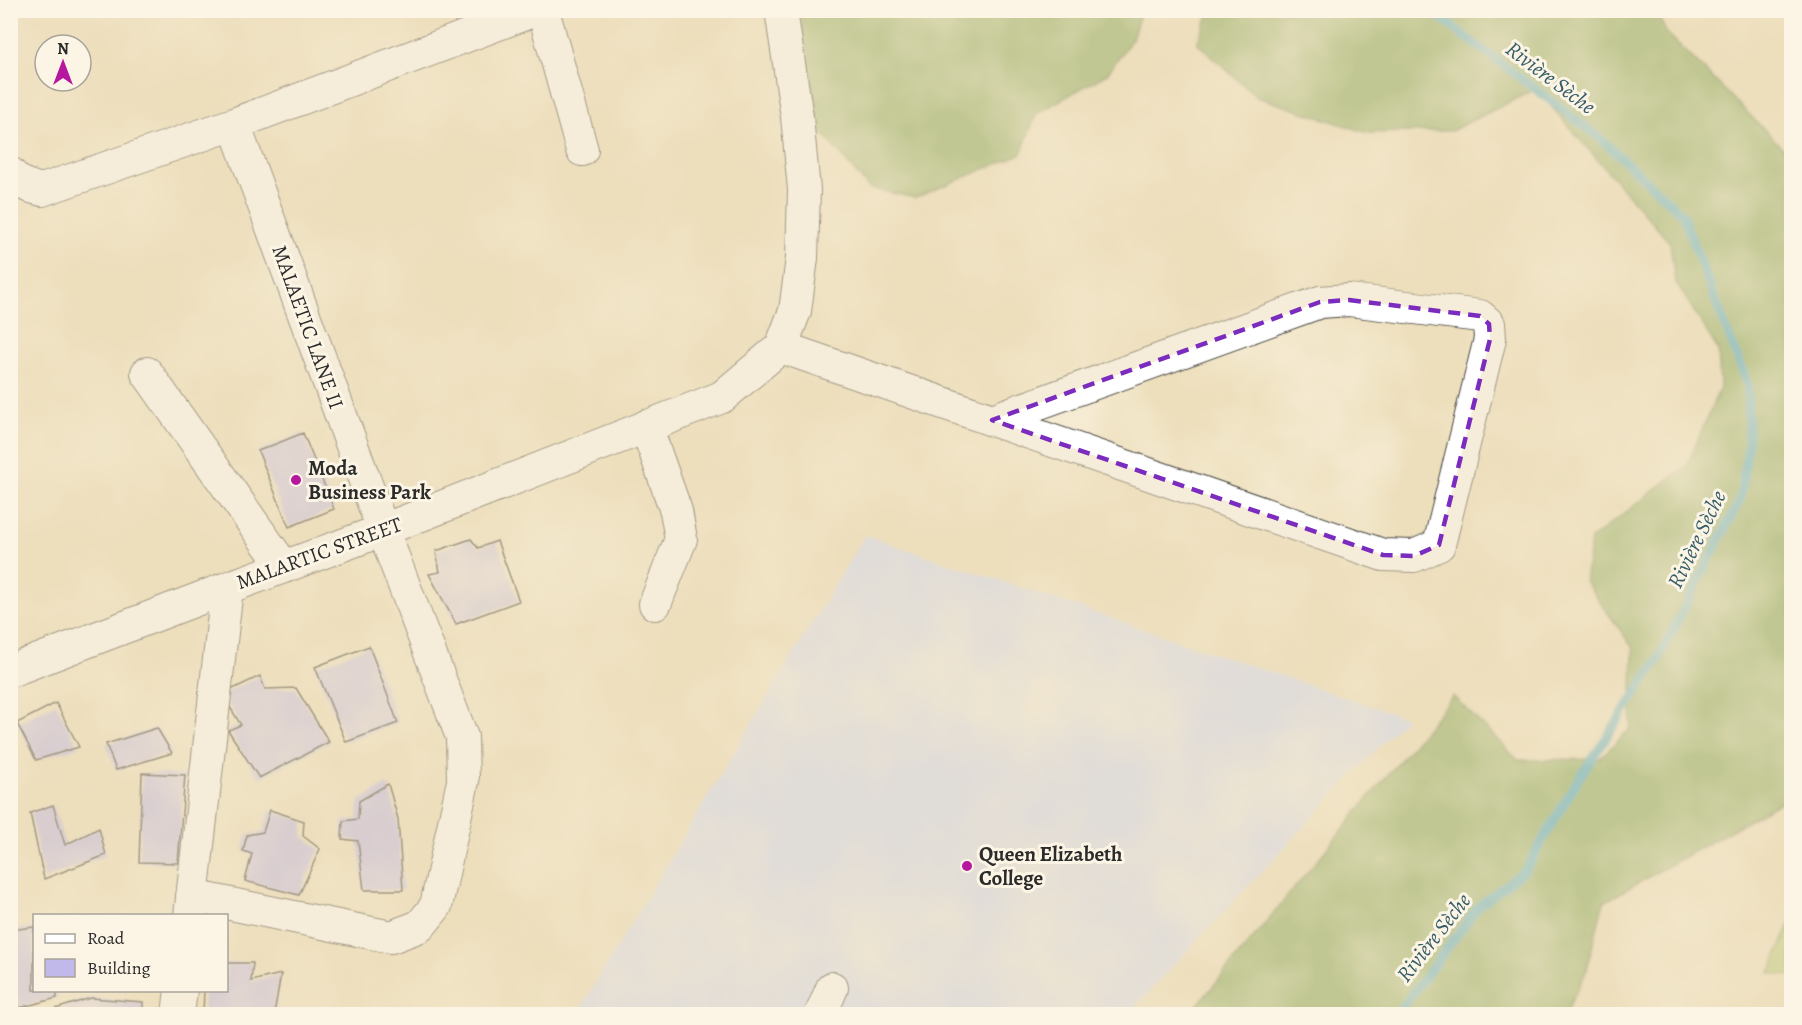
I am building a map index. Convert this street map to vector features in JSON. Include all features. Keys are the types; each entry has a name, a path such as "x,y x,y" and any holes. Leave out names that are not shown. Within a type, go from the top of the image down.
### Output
{"street":[{"path":"10,173 28,187 42,190 234,124 535,10"},
{"path":"543,10 582,150"},
{"path":"781,10 797,117 804,190 802,258 795,311 781,346 992,420 1383,555 1414,556 1439,545 1490,339 1489,324 1480,316 1349,300 1320,302 992,420"},
{"name":"MALAETIC LANE II","path":"191,906 392,937 420,926 436,906 463,781 462,737 383,530 234,124"},
{"name":"MALARTIC STREET","path":"10,671 383,530 722,396 781,346"},
{"path":"147,373 284,567"},
{"path":"646,426 676,511 681,539 655,604"},
{"path":"191,906 227,588"},
{"path":"178,1014 181,992"}],"highlighted area":[{"path":"1349,300 1480,316 1489,324 1490,339 1439,545 1414,556 1383,555 992,420 1320,302"}],"shaded area":[{"name":"Queen Elizabeth College","path":"865,535 1406,718 1128,1014 577,1014"}],"green space":[{"path":"800,10 1141,11 1132,39 1107,74 1036,114 1021,154 915,198 869,188 819,129"},
{"path":"1210,11 1656,11 1666,32 1791,154 1791,773 1783,801 1604,902 1585,974 1565,1014 1190,1014 1453,696 1518,760 1599,759 1631,728 1633,648 1585,581 1591,539 1687,465 1720,387 1718,350 1675,281 1670,243 1536,89 1451,131 1368,133 1257,97 1197,43"},
{"path":"1791,922 1791,976 1770,973"}],"building":[{"name":"Moda Business Park","path":"303,433 334,509 289,527 258,451"},
{"path":"471,539 478,548 497,541 519,601 456,624 429,574 440,572 436,551"},
{"path":"369,646 398,723 346,742 315,667"},
{"path":"260,676 265,689 296,688 329,742 259,778 228,730 241,725 222,694"},
{"path":"56,703 79,747 36,760 17,723"},
{"path":"157,728 172,753 116,770 106,744"},
{"path":"142,773 185,775 178,863 139,862"},
{"path":"388,784 398,819 403,890 364,890 358,841 342,839 343,821 358,819 359,801"},
{"path":"53,805 65,845 99,828 106,855 44,879 30,813"},
{"path":"270,810 304,821 303,836 320,849 299,895 245,881 252,854 243,851 247,835 263,832"},
{"path":"33,927 33,992 57,992 57,998 19,1008 10,959 10,930"},
{"path":"228,963 253,963 251,981 281,974 274,1014 203,1014 204,992 228,992"},
{"path":"91,998 143,1002 143,1014 39,1014"}],"waterway":[{"name":"Rivière Sèche","path":"1397,1014 1479,906 1526,869 1579,778 1655,665 1740,500 1748,445 1748,385 1682,214 1600,138 1430,10"}],"place":[{"name":"Moda Business Park","path":"296,480"},
{"name":"Queen Elizabeth College","path":"967,866"}]}
